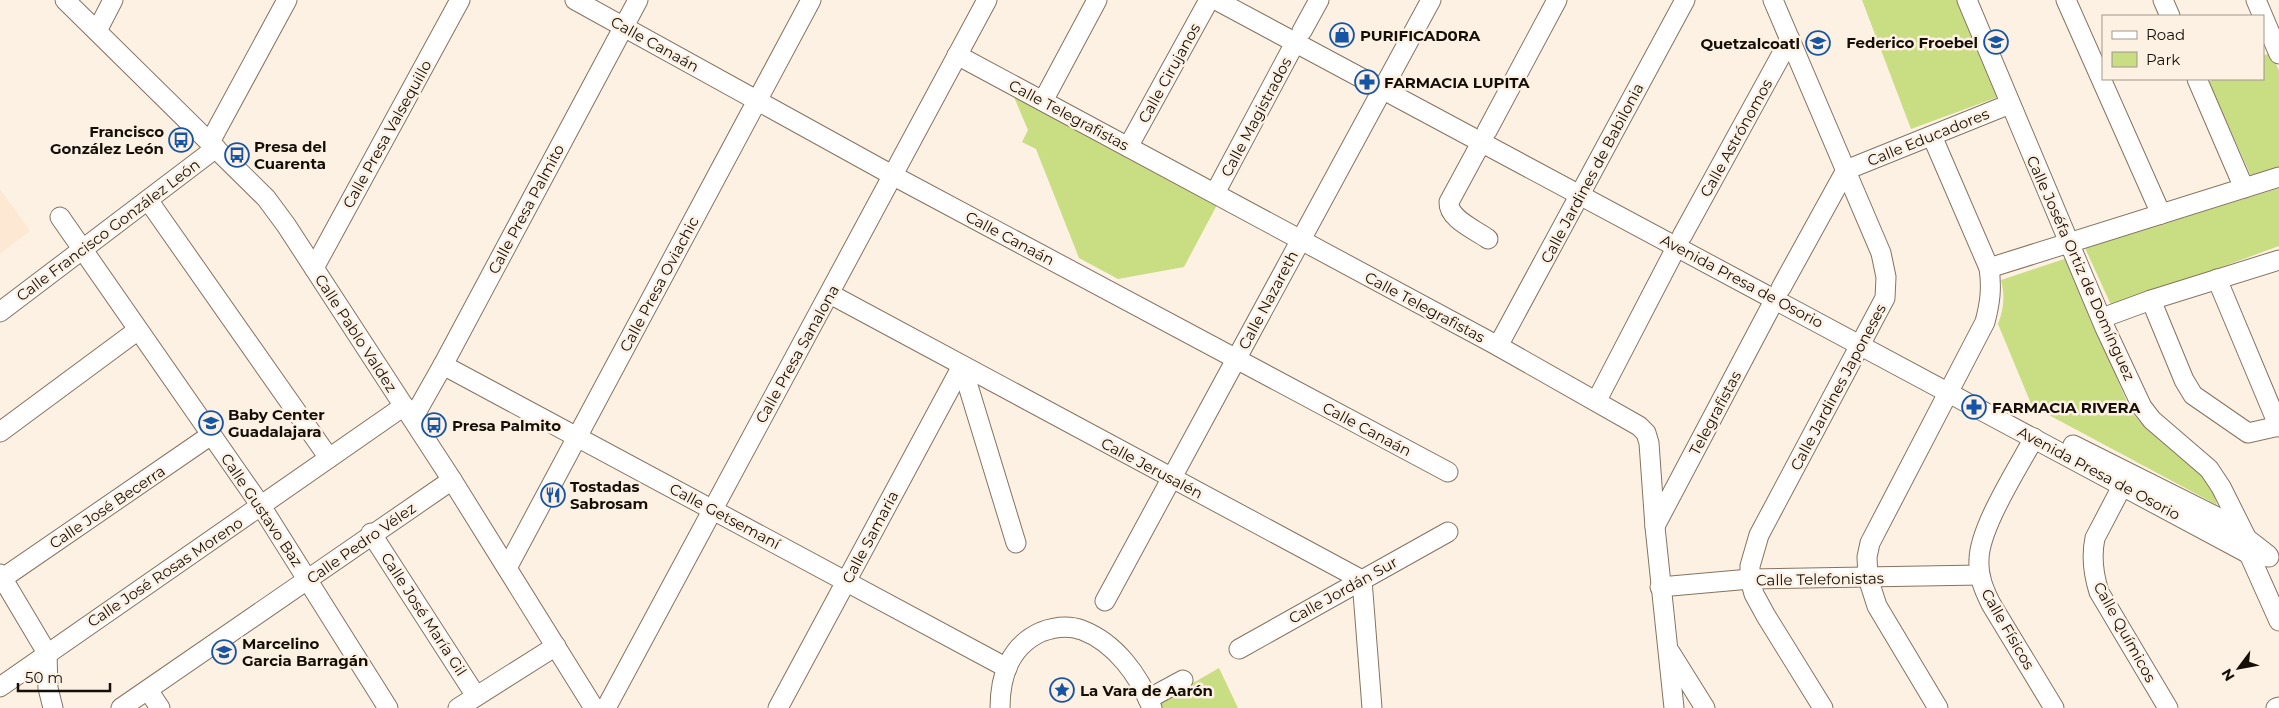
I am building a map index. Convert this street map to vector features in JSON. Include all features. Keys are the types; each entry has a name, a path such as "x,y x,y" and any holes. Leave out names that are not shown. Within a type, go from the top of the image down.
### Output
{"street":[{"name":"Calle Pablo Valdez","path":"66,0 266,198 314,268 452,480 594,708"},
{"path":"97,31 113,0"},
{"path":"213,145 287,0"},
{"name":"Calle Presa Valsequillo","path":"314,268 460,0"},
{"name":"Calle Canaán","path":"575,0 892,174 1448,472"},
{"name":"Calle Presa Palmito","path":"408,412 443,365 638,0"},
{"name":"Calle Presa Oviachic","path":"507,568 811,0"},
{"name":"Calle Presa Sanalona","path":"606,708 987,0"},
{"path":"1043,101 1097,0"},
{"name":"Calle Cirujanos","path":"1128,147 1209,0"},
{"name":"Avenida Presa de Osorio","path":"1216,0 1299,36"},
{"name":"Avenida Presa de Osorio","path":"1243,0 1299,36 1951,387 2034,438 2223,520 2274,559"},
{"name":"Calle Magistrados","path":"1215,193 1318,0"},
{"name":"Calle Nazareth","path":"1105,601 1432,0"},
{"path":"1488,239 1453,215 1448,209 1449,202 1556,0"},
{"name":"Calle Jardines de Babilonia","path":"1498,346 1685,0"},
{"name":"Calle Jardines Japoneses","path":"1773,0 1882,254 1886,277 1885,298 1759,536 1750,566 1750,580 1754,594 1823,708"},
{"name":"Calle Joséfa Ortiz de Domínguez","path":"1967,0 2069,243 2142,407 2152,420 2209,469 2232,507 2245,535 2249,554 2279,621"},
{"path":"2066,0 2162,214"},
{"path":"2163,0 2170,15"},
{"path":"2256,0 2262,15"},
{"path":"2264,19 2279,54"},
{"name":"Calle Astrónomos","path":"1597,400 1680,241 1790,39"},
{"name":"Calle Telegrafistas","path":"957,55 1498,346 1597,400 1639,426 1646,433 1650,443 1660,587 1674,708"},
{"path":"2197,80 2244,188"},
{"name":"Calle Educadores","path":"1846,170 2010,104"},
{"path":"1932,136 1989,268 1992,285 1985,322 1870,543 1867,557 1868,578 1877,606 1938,708"},
{"name":"Calle Francisco González León","path":"0,312 148,200 213,145"},
{"name":"Telegrafistas","path":"1655,527 1846,170"},
{"path":"1989,268 2279,177"},
{"path":"148,200 329,458"},
{"name":"Calle Gustavo Baz","path":"60,218 83,248 261,506 388,708"},
{"path":"2104,323 2217,279 2279,260"},
{"path":"2153,305 2190,392 2248,433 2279,426 2217,279"},
{"name":"Calle Jerusalén","path":"830,294 1362,580"},
{"path":"0,432 138,330"},
{"name":"Calle Getsemaní","path":"443,365 1007,668"},
{"path":"962,366 1016,543"},
{"name":"Calle Samaria","path":"778,708 962,366"},
{"name":"Avenida Presa de Osorio","path":"1951,387 2028,422 2249,554 2274,559"},
{"name":"Calle José Rosas Moreno","path":"0,687 329,458 408,412"},
{"name":"Calle José Becerra","path":"1,576 211,435"},
{"name":"Calle Físicos","path":"2034,438 1988,524 1980,545 1980,575 1991,604 2054,708"},
{"name":"Calle Químicos","path":"2126,479 2095,538 2092,556 2094,576 2099,592 2168,708"},
{"name":"Calle Pedro Vélez","path":"121,708 308,579 371,533 452,480"},
{"name":"Calle Jordán Sur","path":"1239,649 1448,532"},
{"name":"Calle José María Gil","path":"371,533 476,696"},
{"name":"Calle Telefonistas","path":"1660,587 1750,580 1980,575"},
{"path":"1,576 47,653 48,688 53,708"},
{"path":"1362,580 1372,708"},
{"path":"1000,708 1001,684 1011,656 1019,645 1031,637 1054,628 1066,627 1080,630 1100,639 1114,650 1138,680 1150,704 1183,680"},
{"path":"458,708 556,646"},
{"path":"1668,649 1705,708"},
{"path":"148,690 160,708"}],"shaded area":[{"path":"0,189 30,231 0,254"}],"green space":[{"path":"1862,0 1959,0 1998,97 1911,129"},
{"path":"2271,52 2279,71 2279,167 2251,176 2209,82 2212,80 2264,80 2264,56"},
{"path":"1014,97 1217,205 1184,267 1118,279 1079,258 1036,149 1022,142 1028,130"},
{"path":"2279,188 2279,246 2112,307 2085,248"},
{"path":"2067,258 2129,407 2151,433 2203,475 2212,489 2217,505 2032,406 1998,324 2003,302 2001,280"},
{"path":"1219,668 1238,708 1162,708 1160,702"}],"place":[{"name":"PURIFICAD0RA","path":"1342,35"},
{"name":"Federico Froebel","path":"1996,42"},
{"name":"Quetzalcoatl","path":"1818,43"},
{"name":"FARMACIA LUPITA","path":"1367,82"},
{"name":"Francisco González León","path":"181,140"},
{"name":"Presa del Cuarenta","path":"237,155"},
{"name":"FARMACIA RIVERA","path":"1974,407"},
{"name":"Baby Center Guadalajara","path":"211,423"},
{"name":"Presa Palmito","path":"434,425"},
{"name":"Tostadas Sabrosam","path":"553,495"},
{"name":"Marcelino Garcia Barragán","path":"224,652"},
{"name":"La Vara de Aarón","path":"1062,690"}]}
